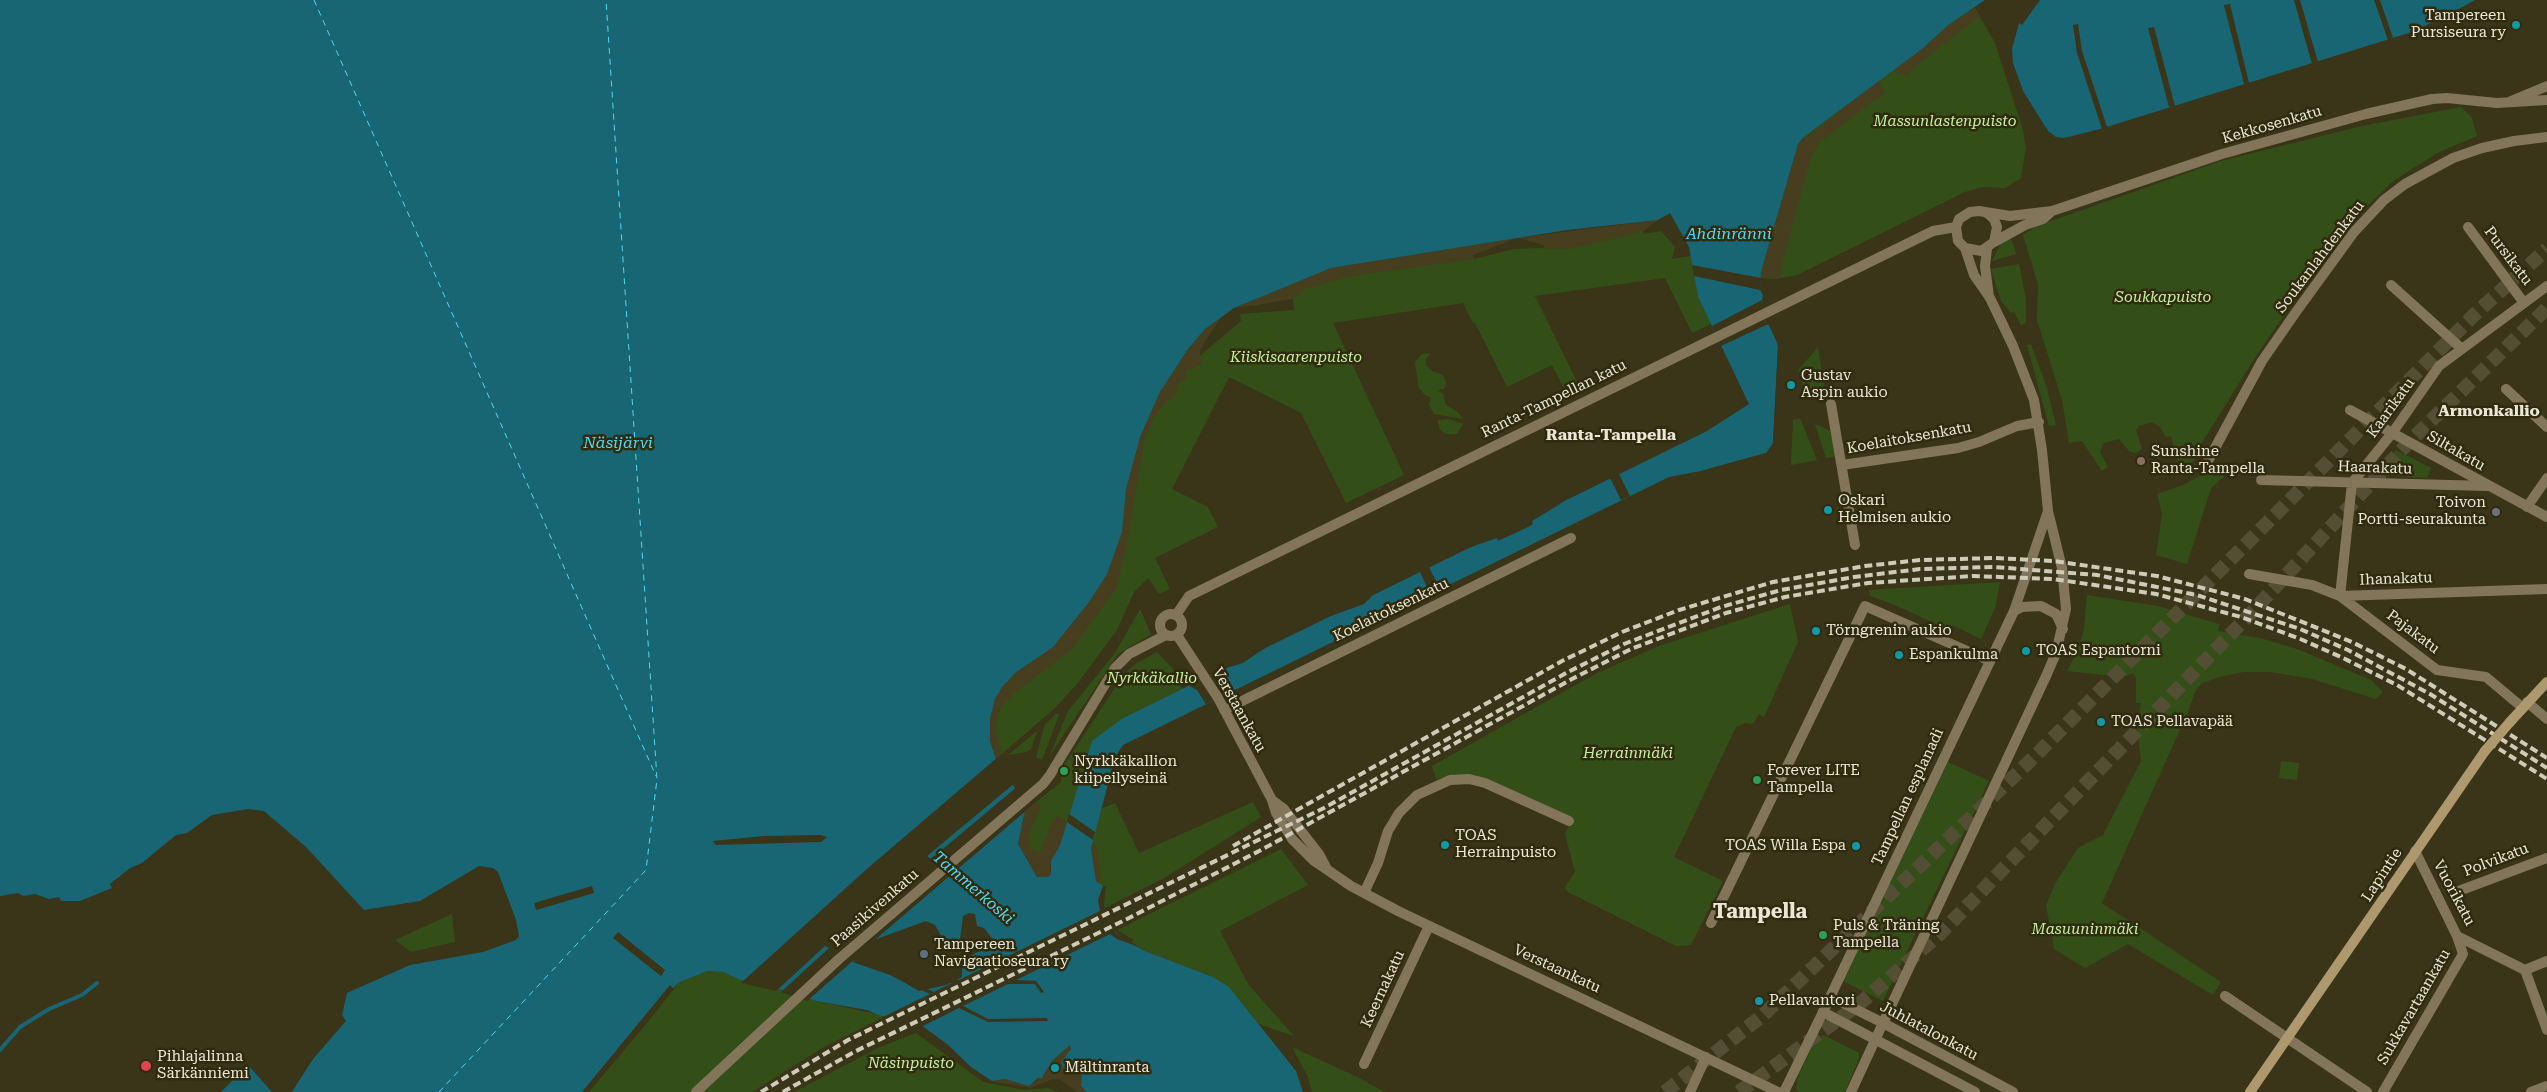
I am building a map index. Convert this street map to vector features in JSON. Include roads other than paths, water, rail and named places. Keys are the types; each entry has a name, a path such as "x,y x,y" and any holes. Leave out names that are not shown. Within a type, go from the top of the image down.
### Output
{"main road":[{"name":"Lapintie","path":"2250,1092 2288,1040 2415,851 2485,751 2547,682"}],"street":[{"name":"Kekkosenkatu","path":"2506,103 2547,86"},
{"name":"Kekkosenkatu","path":"1987,213 2010,216 2052,211 2222,154 2366,114 2447,98 2506,103 2547,100"},
{"name":"Soukanlahdenkatu","path":"2208,461 2262,361 2354,232 2384,200 2405,184 2453,158 2506,142 2547,137"},
{"path":"1979,211 1987,213 1994,220 1996,227 1990,246 1976,252 1965,248 1958,241 1956,228 1959,219 1970,212 1979,211"},
{"name":"Kekkosenkatu","path":"1990,246 2025,225 2043,219 2052,211"},
{"name":"Pursikatu","path":"2468,226 2524,303"},
{"name":"Ranta-Tampellan katu","path":"1176,615 1189,596 1717,336 1764,314 1814,294 1933,231 1956,228"},
{"name":"Tampellan esplanadi","path":"1990,246 1985,266 1990,298"},
{"name":"Tampellan esplanadi","path":"1851,1092 2047,674 2063,629 2066,593 2059,551 2048,511 2039,422 2025,374 1990,298 1974,275 1965,248"},
{"path":"2391,285 2462,349"},
{"name":"Kaarikatu","path":"2352,483 2393,432 2439,366 2547,286"},
{"path":"2506,389 2547,427"},
{"path":"1832,404 1855,545"},
{"name":"Siltakatu","path":"2350,410 2547,517"},
{"name":"Koelaitoksenkatu","path":"1842,465 1958,448 1979,442 2017,426 2039,422"},
{"path":"2527,507 2547,478"},
{"name":"Haarakatu","path":"2261,480 2487,486"},
{"path":"2340,596 2352,483"},
{"name":"Tampellan esplanadi","path":"1784,1092 2014,612 2048,511"},
{"name":"Koelaitoksenkatu","path":"1224,710 1571,538"},
{"name":"Ihanakatu","path":"2249,574 2312,585 2340,596 2547,589"},
{"name":"Pajakatu","path":"2340,596 2437,670 2486,677 2547,719"},
{"path":"1711,923 1865,606 1990,661"},
{"path":"2014,612 2022,607 2041,606 2056,614 2063,629"},
{"path":"1171,614 1176,615 1182,625 1177,635 1166,636 1160,626 1161,620 1171,614"},
{"name":"Verstaankatu","path":"1177,635 1218,698 1272,800 1284,809 1319,854 1326,868 1340,880 1429,926 1778,1092"},
{"name":"Paasikivenkatu","path":"696,1092 751,1039 900,905 1043,784 1115,668 1129,654 1166,636"},
{"path":"1364,893 1378,863 1388,831 1399,813 1417,795 1450,780 1469,779 1484,783 1569,821"},
{"name":"Vuorikatu","path":"2415,851 2456,936 2525,970"},
{"name":"Polvikatu","path":"2456,892 2547,858"},
{"name":"Keernakatu","path":"1364,1064 1429,926"},
{"name":"Sukkavartaankatu","path":"2383,1092 2463,954 2456,936"},
{"path":"2547,962 2525,970 2547,1030"},
{"path":"2225,996 2367,1092"},
{"name":"Juhlatalonkatu","path":"1831,997 2013,1092"},
{"name":"Juhlatalonkatu","path":"1823,1012 1876,1038 1975,1092"},
{"path":"1690,1092 1706,1057"},
{"path":"2531,1092 2547,1086"}],"water":[{"name":"Näsijärvi","path":"0,0 1985,0 1947,26 1922,49 1805,136 1798,144 1761,272 1760,290 1763,295 1766,325 1769,325 1778,345 1773,443 1766,453 1701,471 1669,477 1123,745 1115,757 1091,849 1096,881 1103,886 1103,902 1115,931 1120,937 1145,951 1213,977 1229,987 1296,1071 1303,1092 1087,1092 1081,1086 1082,1072 1064,1069 1061,1062 1071,1049 1070,1045 1052,1061 1042,1078 1038,1078 1029,1086 1005,1079 992,1081 971,1067 947,1044 910,1017 881,1016 867,1010 816,1001 779,989 740,980 723,972 707,971 678,983 585,1092 292,1092 313,1059 346,1021 342,1015 347,993 410,965 483,952 516,940 519,936 516,920 498,872 493,868 479,866 420,901 364,910 306,847 264,811 248,809 212,815 187,833 176,835 142,863 130,868 110,884 112,888 80,901 61,901 59,897 49,899 35,894 23,896 18,893 0,896","holes":["1670,213 1689,247 1698,297 1749,404 1707,431 1123,718 1092,741 1060,845 1051,861 1051,874 1048,877 1037,877 1018,844 1026,805 996,759 990,741 990,719 995,699 1002,687 1015,673 1053,647 1089,602 1107,574 1122,532 1126,489 1140,437 1160,392 1188,349 1205,329 1234,308 1331,268 1567,230 1658,220","969,913 975,914 977,926 984,928 995,942 962,961 962,977 946,985 919,991 884,971 850,959 857,949 874,940 926,921 935,925 943,939 960,939 963,916"]},
{"path":"2035,0 2475,0 2439,20 2435,13 2430,15 2433,22 2412,32 2100,129 2064,138 2056,137 2048,131 2023,91 2013,63 2012,49 2019,23"},
{"path":"248,1065 272,1092 221,1092"}],"waterway":[{"path":"0,1050 20,1027 49,1009 82,995 97,983"}],"tunnel":[{"path":"1665,1092 1762,1016 2029,762 2476,313 2547,249"},
{"path":"1739,1092 1858,1005 1941,933 2254,610 2408,443 2547,308"}],"railway":[{"path":"1233,846 1562,661 1622,632 1679,610 1773,582 1865,566 1920,560 1995,558 2054,561 2157,576 2245,599 2352,642 2406,669 2547,758"},
{"path":"761,1092 848,1040 1324,808 1568,672 1624,644 1721,607 1781,590 1854,577 1920,569 1994,567 2097,575 2197,595 2300,629 2348,650 2430,694 2547,768"},
{"path":"783,1092 854,1052 1129,918 1261,850 1572,679 1631,649 1726,613 1785,597 1868,583 1973,576 2053,579 2156,594 2241,617 2298,638 2341,657 2397,685 2547,779"}],"place":[{"name":"Tampereen Pursiseura ry","path":"2516,25"},
{"name":"Gustav Aspin aukio","path":"1791,385"},
{"name":"Sunshine Ranta-Tampella","path":"2141,461"},
{"name":"Oskari Helmisen aukio","path":"1828,510"},
{"name":"Toivon Portti-seurakunta","path":"2496,512"},
{"name":"Törngrenin aukio","path":"1816,631"},
{"name":"TOAS Espantorni","path":"2026,651"},
{"name":"Espankulma","path":"1899,655"},
{"name":"TOAS Pellavapää","path":"2101,722"},
{"name":"Nyrkkäkallion kiipeilyseinä","path":"1064,771"},
{"name":"Forever LITE Tampella","path":"1757,780"},
{"name":"TOAS Herrainpuisto","path":"1445,845"},
{"name":"TOAS Willa Espa","path":"1856,846"},
{"name":"Puls & Träning Tampella","path":"1823,935"},
{"name":"Tampereen Navigaatioseura ry","path":"924,954"},
{"name":"Pellavantori","path":"1759,1001"},
{"name":"Pihlajalinna Särkänniemi","path":"146,1066"},
{"name":"Mältinranta","path":"1055,1068"}],"district":[{"name":"Armonkallio","path":"2489,411"},
{"name":"Ranta-Tampella","path":"1611,435"},
{"name":"Tampella","path":"1760,912"}],"park label":[{"name":"Massunlastenpuisto","path":"1945,122"},
{"name":"Soukkapuisto","path":"2163,298"},
{"name":"Kiiskisaarenpuisto","path":"1296,358"},
{"name":"Nyrkkäkallio","path":"1152,679"},
{"name":"Herrainmäki","path":"1628,754"},
{"name":"Masuuninmäki","path":"2085,930"},
{"name":"Näsinpuisto","path":"911,1064"}],"water label":[{"name":"Ahdinränni","path":"1729,234"},
{"name":"Tammerkoski","path":"973,888"}]}
